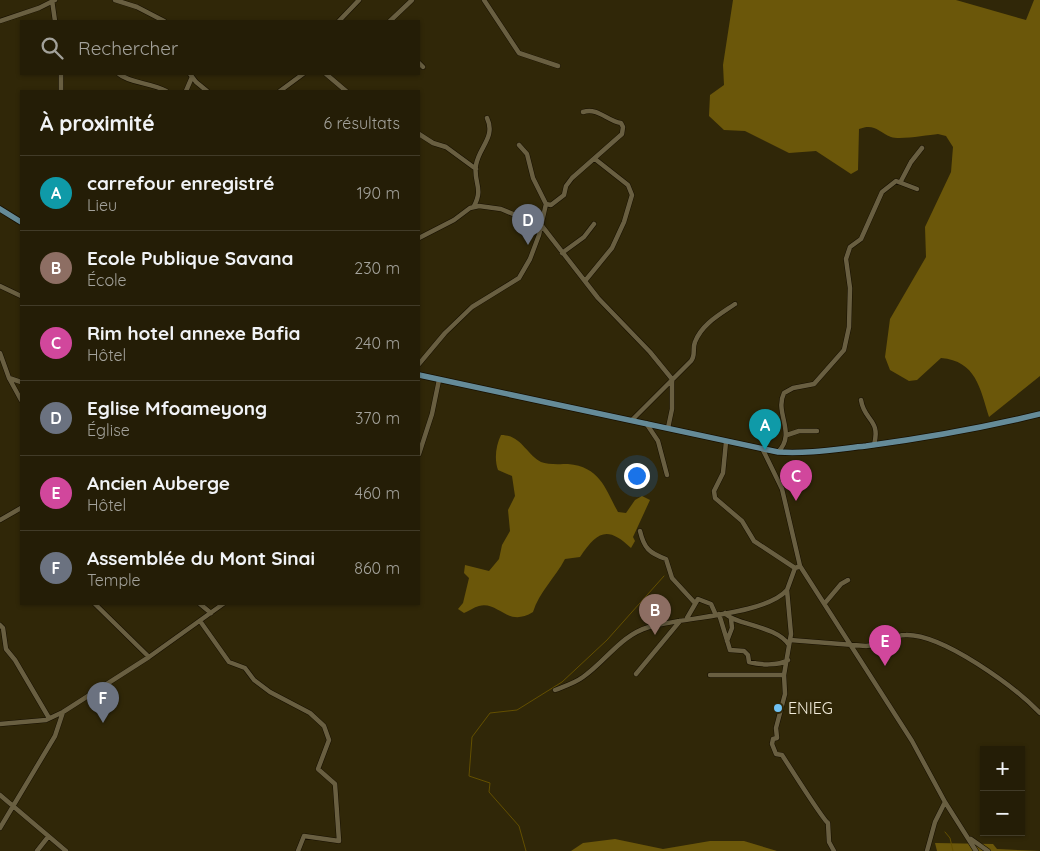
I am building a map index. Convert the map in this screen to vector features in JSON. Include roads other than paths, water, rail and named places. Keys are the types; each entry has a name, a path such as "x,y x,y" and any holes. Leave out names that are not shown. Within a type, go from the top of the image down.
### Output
{"main road":[{"path":"0,209 20,221"},
{"path":"420,375 778,452 810,452 960,432 1040,414"}],"street":[{"path":"115,0 137,7 162,20"},
{"path":"340,20 360,0"},
{"path":"391,20 412,0"},
{"path":"484,0 519,53 558,66"},
{"path":"0,21 53,1 55,20"},
{"path":"420,64 423,67"},
{"path":"61,75 61,90"},
{"path":"121,75 155,85 164,90"},
{"path":"186,90 191,75 206,90"},
{"path":"281,90 302,75"},
{"path":"327,75 345,90"},
{"path":"546,204 551,205 564,195 568,182 608,148 615,138 620,138 623,126 598,112 590,110 583,112"},
{"path":"474,206 480,189 476,169 478,157 490,132 487,118"},
{"path":"420,135 433,143 446,147 476,169"},
{"path":"420,363 445,333 472,307 519,278 530,259 542,226 546,204 533,178 527,154 519,145"},
{"path":"902,181 911,162 922,148"},
{"path":"585,281 612,248 624,222 632,195 628,185 595,159"},
{"path":"778,452 785,444 787,435 781,404 782,396 786,390 814,384 844,350 849,328 850,293 845,263 850,247 860,239 882,192 891,182 902,181 917,189"},
{"path":"420,237 474,206 501,209 542,226 585,281 672,379 673,398 668,428"},
{"path":"562,253 584,237 594,224"},
{"path":"0,286 20,296"},
{"path":"632,420 694,358 694,345 703,328 734,304"},
{"path":"0,366 1,355"},
{"path":"1,355 8,376 20,398"},
{"path":"0,371 20,382"},
{"path":"420,451 432,414 439,380"},
{"path":"861,400 862,409 876,425 877,433 874,444"},
{"path":"644,422 658,441 668,475"},
{"path":"787,435 799,431 817,431"},
{"path":"726,442 723,476 714,491 715,498 742,521 754,541 797,567 825,604 912,741 944,802 976,851"},
{"path":"763,450 782,489 797,567 787,590 789,642 788,660 784,675 785,694 776,728 777,738 773,739 772,744 776,754 782,755 811,796 821,817 828,822 829,842 834,851"},
{"path":"0,520 20,509"},
{"path":"640,531 644,546 651,553 666,558 672,578 694,602 694,607 687,618"},
{"path":"825,604 841,584 848,580"},
{"path":"555,690 584,677 616,647 641,629 687,618 765,605 787,590"},
{"path":"694,602 698,600 707,601 720,613 732,619 756,625 789,642 875,645 890,637 907,635 922,638 960,654 990,672 1040,713"},
{"path":"96,605 149,657"},
{"path":"201,605 211,613"},
{"path":"0,724 26,724 63,712 149,657 222,605"},
{"path":"720,613 730,650 744,650 748,655 749,662 782,664 788,660"},
{"path":"727,641 732,628 732,619"},
{"path":"200,621 229,662 245,668 254,680 270,692 310,713 324,726 328,734 329,740 318,768 335,784 339,841 304,836 298,851"},
{"path":"636,674 680,621"},
{"path":"0,625 3,628 6,649 16,660 49,718"},
{"path":"710,675 784,675"},
{"path":"0,828 55,736 63,712"},
{"path":"0,795 66,851"},
{"path":"927,851 935,822 944,802"},
{"path":"36,851 48,837"},
{"path":"968,837 988,851"}],"waterway":[{"path":"526,851 519,826 489,792 490,783 469,776 472,737 490,713 517,710 562,682 607,640 664,576"},
{"path":"945,832 950,838 953,851"}],"place":[{"name":"Eglise Mfoameyong","path":"528,245"},
{"name":"carrefour enregistré","path":"765,450"},
{"name":"Rim hotel annexe Bafia","path":"796,501"},
{"name":"Ecole Publique Savana","path":"655,635"},
{"name":"Ancien Auberge","path":"885,666"},
{"name":"ENIEG","path":"778,708"},
{"name":"Assemblée du Mont Sinai","path":"103,723"}]}
